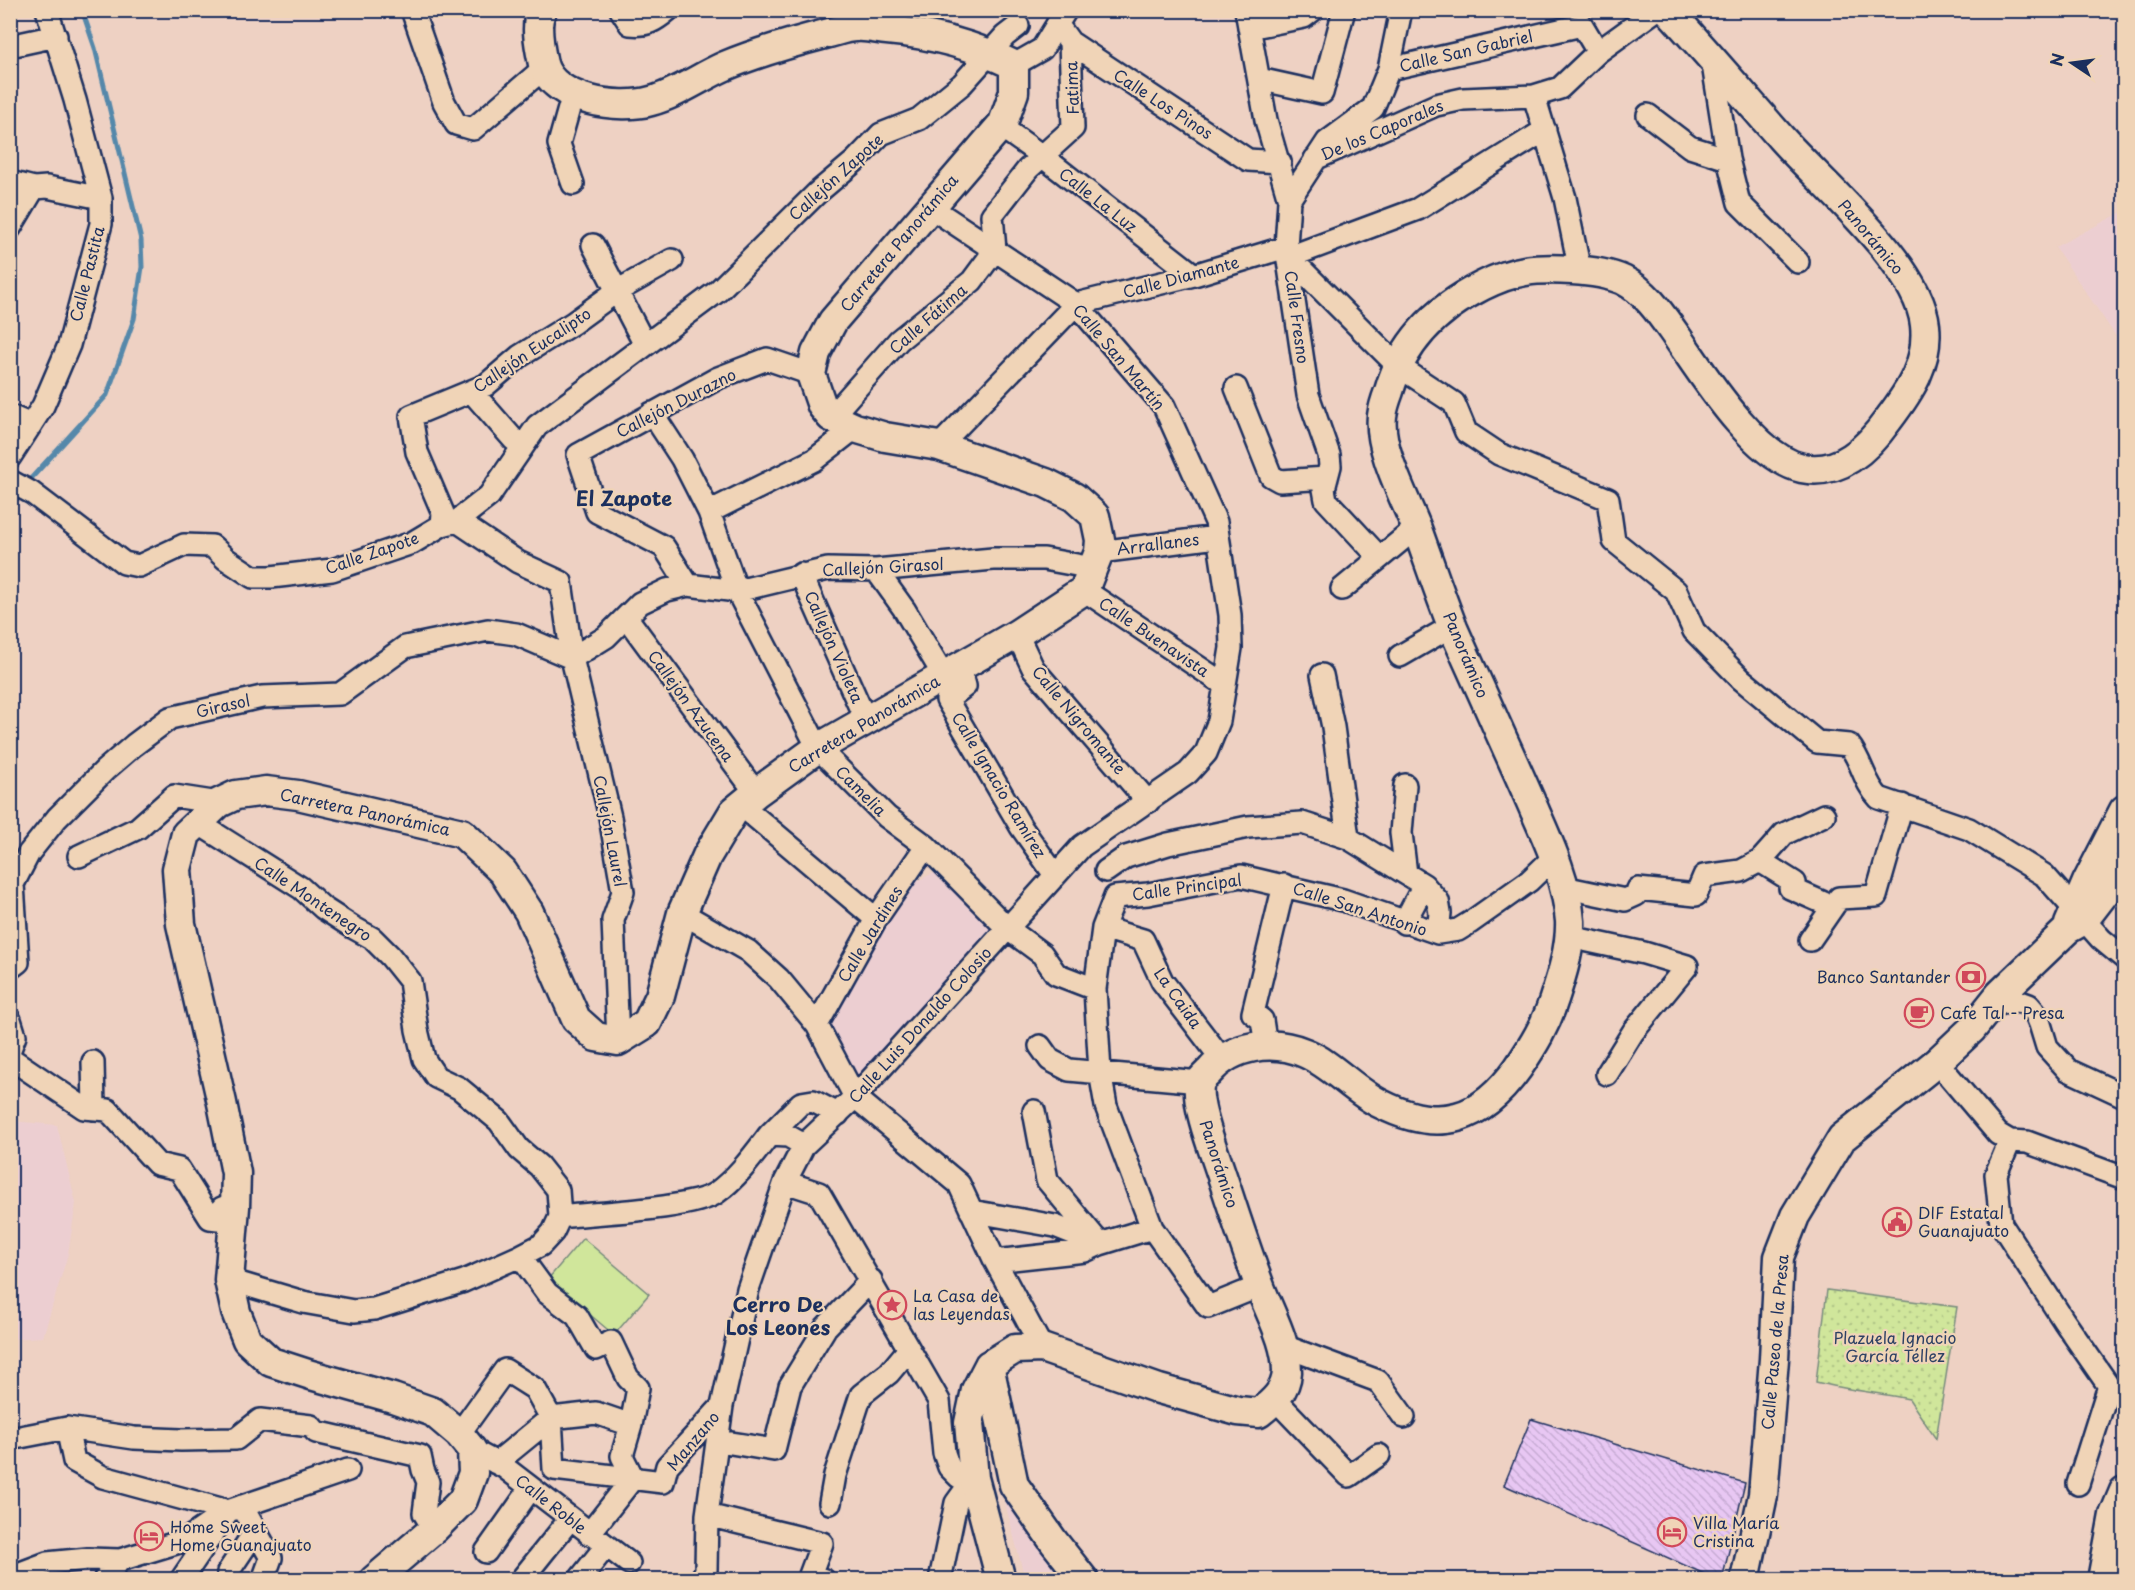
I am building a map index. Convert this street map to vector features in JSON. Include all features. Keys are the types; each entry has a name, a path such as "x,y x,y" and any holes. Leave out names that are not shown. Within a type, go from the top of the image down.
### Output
{"street":[{"name":"Calle Pastita","path":"10,457 43,406 69,345 101,224 101,198 47,10"},
{"path":"543,10 539,16 539,44 544,68 558,85 573,94 593,102 613,104 649,102 724,67 801,40 855,27 910,32 949,40 1002,59 1042,49 1062,17"},
{"path":"621,10 630,24 642,26 654,22 668,10"},
{"path":"1248,19 1304,17 1313,10"},
{"path":"1259,79 1322,93 1344,10"},
{"path":"1315,159 1328,142 1373,108 1389,69 1401,10"},
{"name":"De los Caporales","path":"1289,201 1315,159 1436,105 1463,99 1534,96 1560,88 1598,52 1656,10"},
{"name":"Panorámico","path":"1276,1400 1287,1378 1284,1346 1260,1286 1205,1127 1199,1093 1200,1082 1221,1058 1242,1048 1266,1046 1306,1053 1353,1088 1412,1118 1445,1119 1473,1113 1501,1092 1543,1031 1555,996 1570,937 1569,915 1555,856 1452,626 1389,461 1381,422 1390,384 1398,366 1429,321 1457,299 1496,279 1535,268 1595,272 1626,282 1656,307 1745,430 1772,454 1797,468 1824,470 1851,459 1870,445 1910,391 1924,360 1925,324 1918,296 1896,262 1785,143 1668,10"},
{"path":"414,12 444,102 456,124 473,129 544,68"},
{"name":"Calle Los Pinos","path":"1062,17 1070,42 1248,160 1280,162"},
{"name":"Calle Fresno","path":"1248,19 1266,120 1280,162 1289,201 1287,252 1308,395 1329,455 1330,466 1324,489 1326,500 1379,557"},
{"name":"Calle San Gabriel","path":"1389,69 1582,25 1598,52"},
{"path":"1002,59 1005,36 1018,26"},
{"path":"10,46 56,36"},
{"name":"Fatima","path":"1042,156 1073,128 1070,42"},
{"path":"1712,58 1728,159 1739,203 1798,262"},
{"name":"Carretera Panorámica","path":"811,374 816,352 833,321 1000,126 1014,92 1002,59"},
{"name":"Callejón Zapote","path":"718,291 808,201 855,161 880,134 919,119 962,84 1002,59"},
{"path":"573,94 559,144 573,184"},
{"path":"1534,96 1565,198 1580,270"},
{"path":"1648,115 1690,147 1728,159"},
{"name":"Calle La Luz","path":"1000,126 1194,275"},
{"name":"Calle Diamante","path":"1076,304 1287,252 1418,209 1545,130"},
{"path":"995,250 992,216 1028,169 1042,156"},
{"path":"10,182 101,198"},
{"path":"10,228 34,188"},
{"name":"Calle San Martín","path":"930,207 1076,304 1164,406 1216,522 1217,537"},
{"path":"593,245 645,345"},
{"name":"Calle Fátima","path":"709,512 814,460 843,423 899,340 972,281 995,250"},
{"path":"1287,252 1398,366 1454,403 1466,432 1498,454 1608,499 1614,541 1676,591 1694,630 1741,679 1817,742 1849,745 1854,751 1870,789 1879,798 1970,828 2044,875 2075,919 2124,958"},
{"name":"Callejón Eucalipto","path":"450,523 442,513 417,452 411,416 486,386 520,357 617,291 672,260"},
{"name":"Calle Zapote","path":"10,481 32,493 124,563 140,566 184,545 212,546 226,559 253,577 332,570 412,543 450,523 489,496 537,426 718,291"},
{"path":"939,446 1076,304"},
{"name":"Callejón Durazno","path":"688,585 664,547 597,512 578,455 718,378 767,359 811,374"},
{"path":"811,374 822,406 843,423 885,437 939,446 1046,483 1074,497 1095,516 1100,540 1092,570"},
{"path":"1236,388 1272,476 1280,482 1327,478"},
{"path":"472,392 514,440 525,442"},
{"name":"Camelia","path":"652,413 682,459 709,512 737,591 818,748 887,817 926,846 1008,929 1042,954 1056,974 1095,989"},
{"path":"10,416 31,425"},
{"path":"450,523 518,562 561,582 572,658"},
{"path":"1342,589 1416,528"},
{"name":"Arrallanes","path":"1092,570 1217,537"},
{"name":"Calle Luis Donaldo Colosio","path":"701,1580 706,1570 707,1515 722,1406 748,1289 785,1182 804,1145 855,1097 1082,846 1188,773 1206,753 1219,722 1231,648 1230,615 1217,537"},
{"name":"Callejón Girasol","path":"572,658 606,637 640,603 667,590 688,585 737,591 828,569 876,570 993,559 1044,559 1092,570"},
{"path":"876,570 952,671"},
{"name":"Carretera Panorámica","path":"476,1449 433,1412 271,1362 247,1340 236,1312 229,1280 236,1173 181,924 177,868 186,834 219,803 236,795 266,791 298,795 462,833 502,872 529,912 576,1019 596,1037 618,1041 647,1023 660,996 682,913 707,856 734,811 818,748 1017,634 1092,570"},
{"name":"Calle Buenavista","path":"1092,570 1225,684"},
{"name":"Callejón Violeta","path":"801,574 866,721"},
{"name":"Callejón Azucena","path":"627,618 748,799 876,919"},
{"path":"1400,656 1452,626"},
{"name":"Girasol","path":"10,968 18,962 13,884 30,853 57,818 105,770 170,718 262,697 340,694 405,647 488,630 516,634 572,658"},
{"name":"Calle Nigromante","path":"1017,634 1033,668 1148,802"},
{"name":"Callejón Laurel","path":"572,658 610,817 623,892 613,920 618,1041"},
{"name":"Calle Ignacio Ramírez","path":"952,671 965,686 947,699 1021,827 1055,875"},
{"path":"1322,675 1333,727 1348,838"},
{"path":"1404,923 1415,879 1401,832 1405,785"},
{"path":"79,856 138,828 174,796 219,803"},
{"path":"1810,940 1839,898 1876,896 1902,805"},
{"path":"2075,919 2124,810"},
{"path":"1563,887 1625,900 1636,895 1638,889 1696,895 1704,876 1741,871 1760,861 1784,834 1824,815"},
{"name":"Calle Montenegro","path":"198,823 302,888 323,908 372,938 390,956 411,981 417,1030 424,1059 436,1077 459,1088 499,1121 519,1149 539,1166 558,1190 560,1217"},
{"path":"1106,871 1126,857 1168,844 1248,827 1302,823 1348,838 1415,879 1438,901 1440,913 1438,933"},
{"name":"Calle Jardines","path":"817,1025 876,919 926,846"},
{"name":"Calle Principal","path":"1082,846 1106,871 1115,897 1148,894 1241,876 1284,885"},
{"name":"Calle San Antonio","path":"1284,885 1343,900 1438,933 1458,930 1472,922 1529,881 1555,856"},
{"path":"1760,861 1795,883 1790,888 1833,908"},
{"path":"2075,919 2124,868"},
{"path":"1266,1046 1262,1020 1253,1013 1284,885"},
{"path":"1115,897 1103,928 1095,989 1100,1072 1106,1106 1152,1228 1208,1307 1260,1286"},
{"path":"682,913 748,951 778,979 817,1025 855,1097 959,1184 995,1261 1042,1348"},
{"name":"Calle Paseo de la Presa","path":"1745,1580 1762,1495 1774,1359 1779,1257 1794,1216 1842,1138 1937,1062 1972,1029 1992,1004 2075,919"},
{"name":"La Caida","path":"1103,928 1143,940 1162,981 1221,1058"},
{"path":"1570,937 1644,953 1687,966 1634,1032 1607,1074"},
{"path":"1992,1004 2018,1001 2029,1005 2035,1012 2047,1047 2068,1070 2124,1096"},
{"path":"10,1020 15,1036 10,1049"},
{"path":"1040,1046 1050,1060 1069,1070 1200,1082"},
{"path":"10,1058 84,1108 108,1110 157,1164 179,1169 210,1218 218,1219 222,1208 235,1207"},
{"path":"93,1062 94,1109"},
{"path":"1937,1062 1998,1134 2010,1142 2027,1142 2124,1178"},
{"path":"229,1280 303,1302 354,1311 374,1309 464,1281 520,1256 541,1245 553,1232 560,1217 686,1204 714,1195 740,1172 769,1135 801,1103 813,1101 837,1114"},
{"path":"1034,1111 1047,1180 1100,1244"},
{"path":"769,1135 788,1136 804,1145"},
{"path":"2010,1142 1996,1174 2001,1224 2109,1386 2078,1484"},
{"path":"785,1182 819,1192 939,1401 944,1453 949,1467 959,1477 974,1478"},
{"path":"971,1211 1055,1226 1100,1244"},
{"path":"995,1261 1085,1251 1152,1228"},
{"path":"520,1256 547,1293 577,1316 596,1349 611,1342 628,1378 638,1388 622,1456 633,1478"},
{"path":"719,1441 774,1450 790,1386 826,1327 871,1280"},
{"path":"1284,1346 1378,1381 1404,1417"},
{"path":"1001,1580 974,1478 969,1423 976,1390 989,1365 1015,1349 1042,1348 1159,1389 1238,1411 1258,1413 1276,1400 1349,1476 1379,1455"},
{"path":"830,1503 835,1475 861,1395 889,1373 909,1349"},
{"path":"989,1365 1014,1485 1084,1580"},
{"path":"374,1580 434,1530 463,1500 473,1473 476,1449 505,1370 535,1389 551,1418 554,1469 633,1478"},
{"name":"Manzano","path":"633,1478 663,1482 667,1466 722,1406"},
{"path":"476,1449 551,1418 596,1413 631,1425"},
{"path":"10,1439 67,1428 134,1438 236,1439 260,1420 311,1426 316,1432 420,1456 428,1482 424,1513 434,1530"},
{"path":"940,1424 969,1423"},
{"path":"67,1428 74,1461 102,1477 235,1508 256,1530 271,1558 263,1580"},
{"name":"Calle Roble","path":"476,1449 629,1563"},
{"path":"10,1577 47,1563 88,1559 120,1560 186,1540 235,1508 348,1470"},
{"path":"579,1580 598,1540 633,1478"},
{"path":"940,1580 956,1503 974,1478"},
{"path":"486,1552 531,1488"},
{"path":"2102,1580 2114,1515 2124,1491"},
{"path":"181,1580 235,1508"},
{"path":"707,1515 822,1543 810,1575 824,1580"},
{"path":"521,1580 570,1519"},
{"path":"228,1572 256,1530"},
{"path":"104,1580 120,1560"}],"shaded area":[{"path":"2124,211 2124,348 2055,247"},
{"path":"940,870 996,932 855,1082 824,1027 902,888"},
{"path":"11,1121 57,1125 76,1203 68,1254 43,1337 11,1339"},
{"path":"1003,1495 1066,1579 1025,1579"}],"green space":[{"path":"583,1238 649,1294 614,1335 548,1279"},
{"name":"Plazuela Ignacio García Téllez","path":"1827,1290 1957,1307 1936,1439 1909,1399 1816,1382"}],"building":[{"name":"Villa María Cristina","path":"1531,1419 1745,1483 1722,1580 1504,1485"}],"waterway":[{"path":"26,484 107,395 134,319 142,267 141,240 95,48 82,10"},
{"path":"10,502 20,491"}],"place":[{"name":"Banco Santander","path":"1971,977"},
{"name":"Cafe Tal - Presa","path":"1919,1013"},
{"name":"DIF Estatal Guanajuato","path":"1897,1222"},
{"name":"La Casa de las Leyendas","path":"892,1305"},
{"name":"Villa María Cristina","path":"1672,1532"},
{"name":"Home Sweet Home Guanajuato","path":"149,1536"}],"district":[{"name":"El Zapote","path":"624,499"},
{"name":"Cerro De Los Leones","path":"778,1316"}]}
